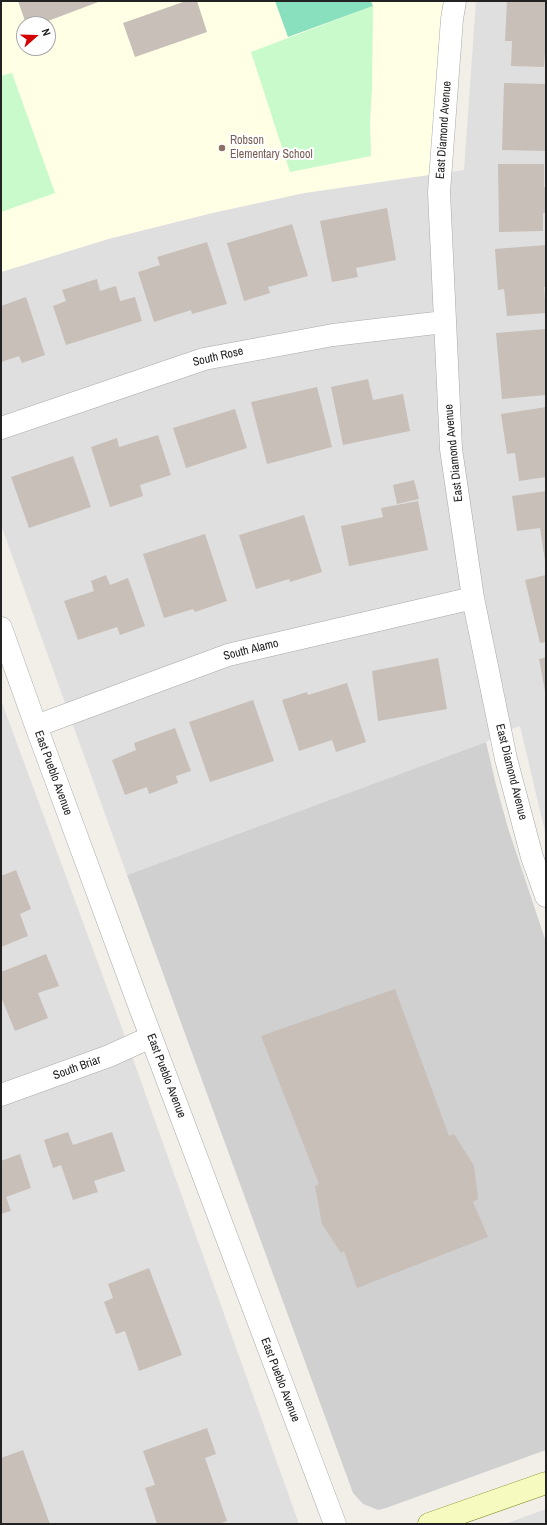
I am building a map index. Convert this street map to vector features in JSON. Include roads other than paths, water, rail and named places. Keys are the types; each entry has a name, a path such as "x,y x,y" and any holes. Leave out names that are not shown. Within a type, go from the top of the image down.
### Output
{"street":[{"name":"East Diamond Avenue","path":"455,1 452,19 439,192 451,449 473,598 506,759 532,857 546,896"},
{"name":"South Rose","path":"1,428 204,359 333,335 444,322"},
{"name":"South Alamo","path":"36,726 228,654 473,598"},
{"name":"East Pueblo Avenue","path":"1,628 151,1037 335,1524"},
{"name":"South Briar","path":"1,1095 110,1056 151,1037"},
{"path":"430,1524 546,1483"}],"place":[{"name":"Robson Elementary School","path":"222,148"}]}
